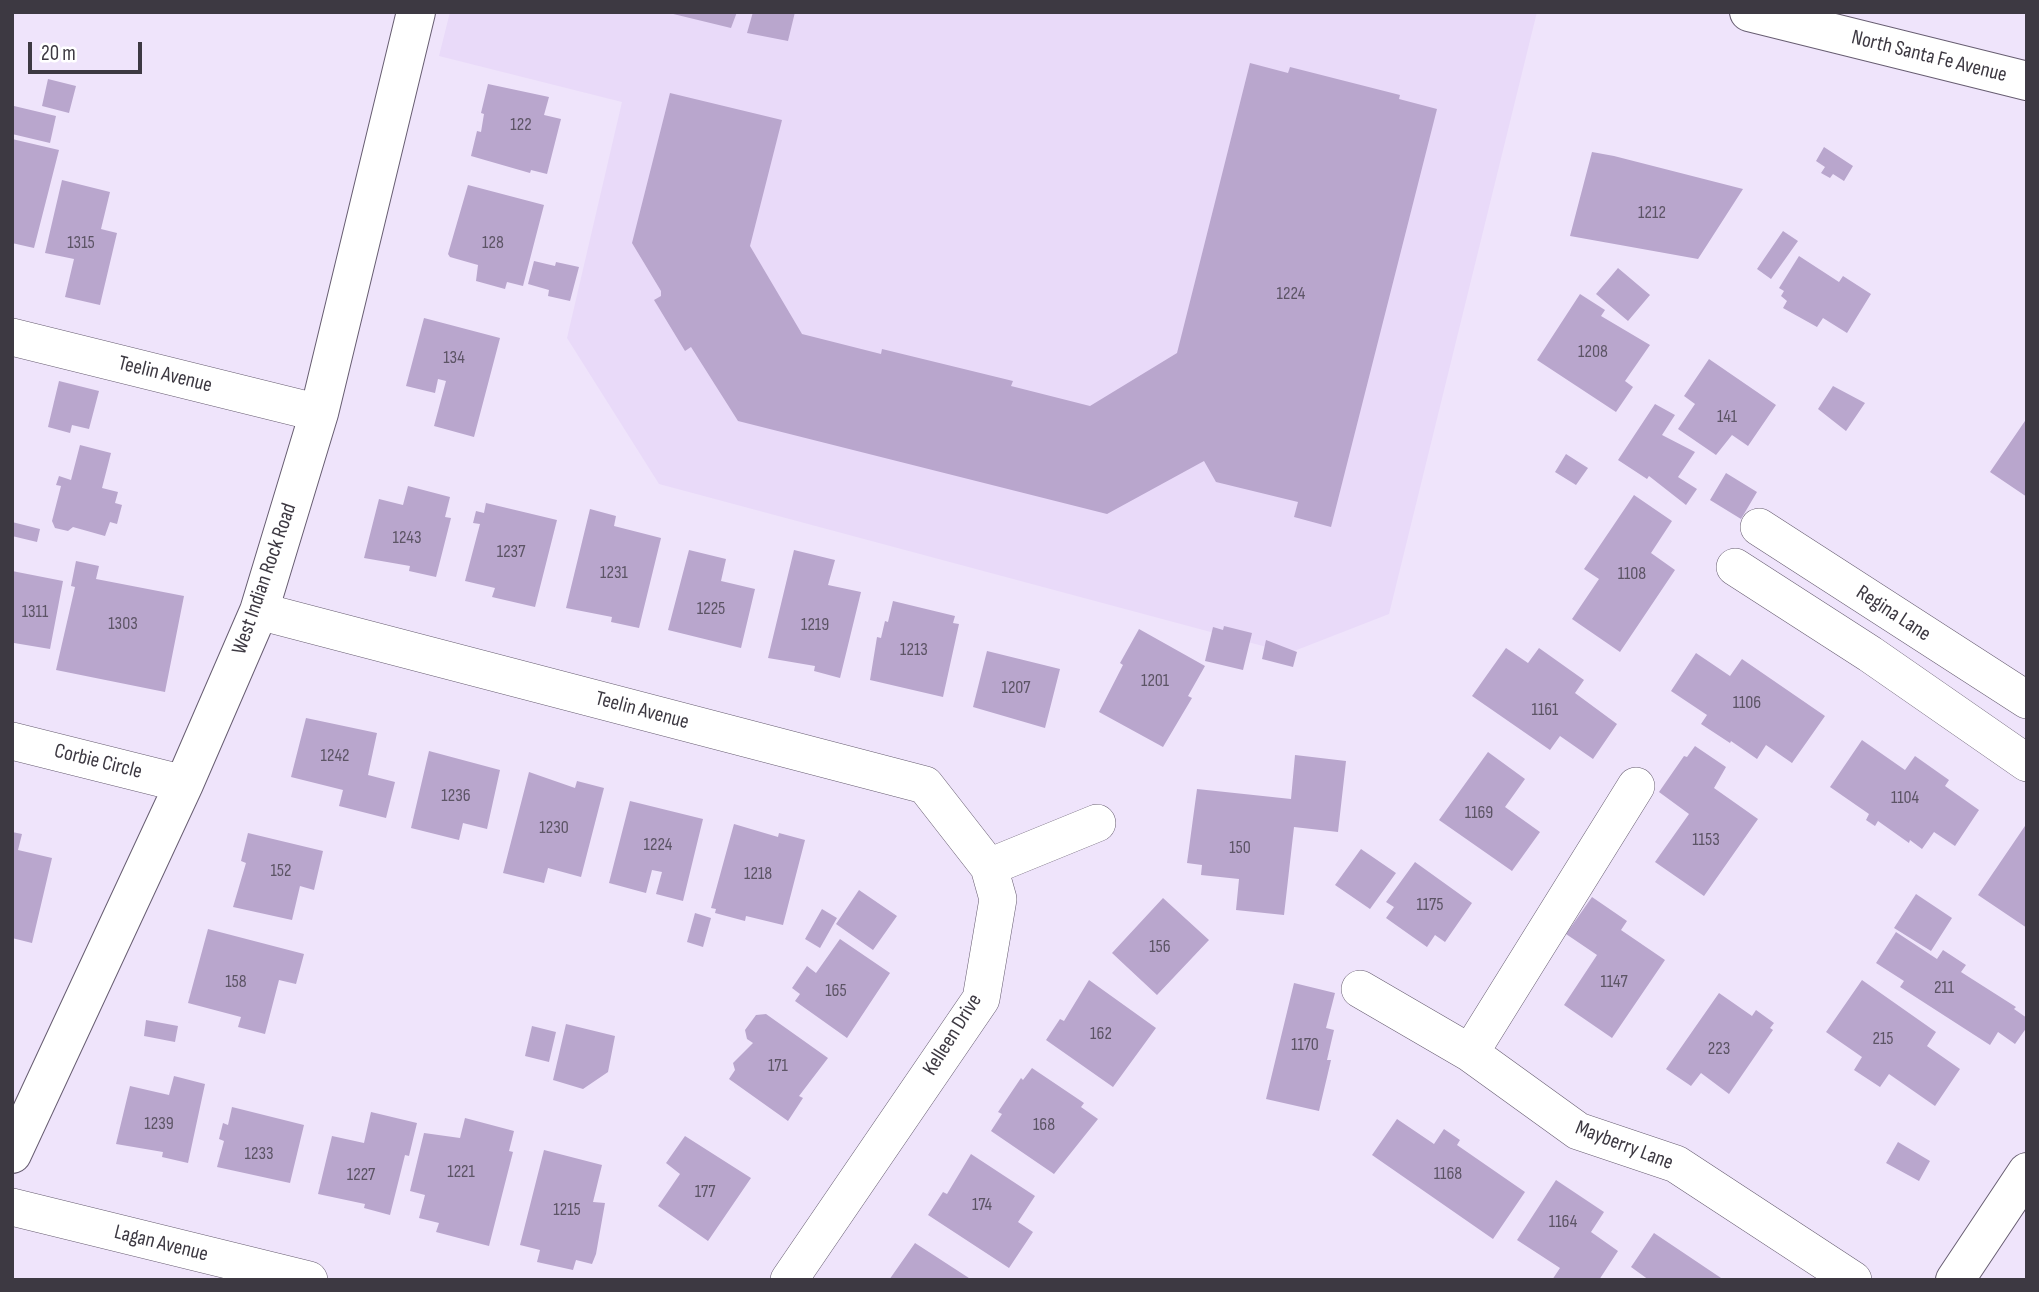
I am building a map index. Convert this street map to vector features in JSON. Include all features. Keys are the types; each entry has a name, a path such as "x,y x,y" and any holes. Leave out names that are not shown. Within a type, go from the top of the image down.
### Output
{"street":[{"name":"West Indian Rock Road","path":"12,1154 184,784 259,611 319,413 416,12"},
{"name":"North Santa Fe Avenue","path":"1749,12 2027,81"},
{"name":"Teelin Avenue","path":"12,337 319,413"},
{"name":"Regina Lane","path":"1759,527 2027,700"},
{"path":"1735,567 1870,654 2027,763"},
{"name":"Teelin Avenue","path":"259,611 925,785 989,867"},
{"name":"Corbie Circle","path":"12,741 184,784"},
{"path":"1470,1053 1636,786"},
{"path":"989,867 1097,823"},
{"name":"Kelleen Drive","path":"789,1280 981,999 998,899 989,867"},
{"name":"Mayberry Lane","path":"1360,989 1470,1053 1578,1131 1676,1164 1853,1280"},
{"path":"1955,1280 2027,1172"},
{"name":"Lagan Avenue","path":"12,1208 309,1280"}],"shaded area":[{"path":"450,12 1537,12 1389,614 1289,653 659,484 567,338 622,102 439,56"}],"building":[{"path":"665,12 737,12 731,28"},
{"path":"753,12 795,12 788,41 747,33"},
{"path":"1250,63 1288,73 1290,67 1400,95 1399,99 1437,109 1331,527 1294,517 1298,502 1216,482 1204,461 1107,514 738,421 691,347 685,351 654,300 661,296 661,291 632,243 670,93 782,120 750,246 802,334 881,354 882,349 1013,381 1011,386 1090,406 1177,353"},
{"path":"48,79 76,86 69,113 42,106"},
{"path":"488,84 549,97 544,115 561,119 547,174 531,170 530,173 471,156 477,131 481,132 484,114 481,113"},
{"path":"14,106 56,116 50,143 12,134"},
{"path":"12,139 59,150 34,248 12,243"},
{"path":"1824,147 1853,166 1844,181 1833,174 1830,178 1821,173 1825,167 1816,161"},
{"path":"1592,152 1743,189 1698,259 1570,236"},
{"path":"62,180 110,192 101,229 117,233 100,305 65,297 74,259 45,253"},
{"path":"468,185 544,205 523,286 507,282 505,289 476,281 478,265 450,257 448,254"},
{"path":"1783,231 1798,241 1771,279 1757,269"},
{"path":"1799,256 1839,282 1843,276 1871,294 1847,333 1823,318 1817,327 1783,308 1787,301 1781,296 1784,291 1779,288"},
{"path":"534,261 555,266 556,262 579,267 570,301 548,296 549,290 528,284"},
{"path":"1618,268 1650,295 1628,321 1596,294"},
{"path":"1580,294 1605,310 1601,316 1650,345 1625,381 1633,387 1616,412 1537,360"},
{"path":"424,318 500,338 474,437 434,426 446,381 438,379 435,393 406,386"},
{"path":"1709,359 1776,405 1748,446 1732,435 1716,455 1678,429 1695,404 1684,396"},
{"path":"59,381 99,391 89,429 72,425 70,433 48,427"},
{"path":"1833,386 1865,403 1846,431 1818,409"},
{"path":"1655,404 1675,415 1662,435 1695,452 1678,477 1697,489 1686,505 1649,476 1647,479 1618,460"},
{"path":"2027,418 2027,497 1990,472"},
{"path":"80,445 111,453 102,488 118,492 115,503 122,505 117,524 110,522 105,536 73,527 68,531 55,528 52,521 61,486 56,485 59,476 71,480"},
{"path":"1566,454 1588,468 1576,485 1555,472"},
{"path":"1726,473 1757,492 1741,519 1710,500"},
{"path":"408,486 450,497 445,517 451,518 436,577 409,571 410,566 364,558 379,499 403,505"},
{"path":"1634,495 1672,521 1651,553 1675,570 1620,652 1572,619 1599,579 1584,569"},
{"path":"486,503 557,520 535,607 492,597 495,588 465,581 480,524 473,523 476,511 484,513"},
{"path":"590,509 616,516 614,526 661,538 639,628 611,622 612,617 566,608"},
{"path":"12,522 40,529 37,542 12,536"},
{"path":"689,550 726,559 721,581 755,589 741,648 668,630"},
{"path":"794,550 835,560 828,585 861,592 840,678 814,671 815,666 768,658"},
{"path":"76,561 99,566 96,579 184,596 165,692 56,670 75,587 71,586"},
{"path":"12,571 63,581 50,649 14,643 12,647"},
{"path":"893,601 955,616 953,623 959,624 943,697 870,680 877,637 881,638"},
{"path":"1224,626 1252,633 1243,670 1205,661 1213,627 1223,630"},
{"path":"1139,629 1205,666 1188,696 1192,698 1163,747 1099,712 1123,665 1120,663"},
{"path":"1266,640 1297,652 1293,667 1262,659"},
{"path":"1506,648 1528,663 1539,648 1584,680 1575,693 1617,724 1593,759 1560,736 1550,750 1472,696"},
{"path":"987,651 1060,669 1045,728 973,707"},
{"path":"1696,653 1730,676 1742,659 1825,716 1792,763 1766,745 1757,759 1731,741 1730,743 1701,724 1707,715 1671,691"},
{"path":"306,718 377,733 368,775 395,782 386,818 339,806 343,790 291,777"},
{"path":"1862,740 1905,770 1915,756 1949,780 1945,786 1979,810 1955,846 1934,832 1922,849 1910,840 1909,843 1878,821 1875,826 1866,820 1869,814 1830,787"},
{"path":"1695,746 1726,767 1714,788 1758,819 1704,896 1655,862 1689,814 1659,792 1684,756 1687,757"},
{"path":"429,751 500,770 487,829 463,823 459,840 411,828"},
{"path":"1488,752 1525,779 1505,807 1540,832 1512,871 1439,820"},
{"path":"1295,755 1346,761 1338,832 1294,827 1284,915 1236,910 1239,879 1201,875 1202,865 1187,863 1197,789 1291,799"},
{"path":"529,772 575,788 577,781 604,788 581,877 548,868 544,883 503,873"},
{"path":"630,801 703,819 683,901 656,894 662,872 652,870 646,893 609,883"},
{"path":"2027,823 2027,928 1978,895"},
{"path":"734,824 778,837 779,833 805,840 783,925 746,916 745,921 715,913 716,909 711,908"},
{"path":"12,832 22,834 18,850 52,858 32,943 12,938"},
{"path":"248,833 323,851 314,890 300,886 292,920 233,907 246,863 241,861"},
{"path":"1361,849 1396,873 1370,909 1335,885"},
{"path":"1415,862 1472,903 1445,942 1435,935 1427,947 1386,918 1394,907 1386,902"},
{"path":"859,890 897,916 873,950 836,924"},
{"path":"1916,894 1952,918 1931,951 1894,928"},
{"path":"1592,897 1627,921 1621,930 1665,960 1612,1038 1564,1005 1597,955 1566,934"},
{"path":"1163,898 1209,940 1157,995 1112,953"},
{"path":"822,909 837,918 820,948 805,939"},
{"path":"695,913 711,918 703,947 687,942"},
{"path":"208,929 304,954 296,984 279,980 265,1034 238,1027 241,1017 188,1003"},
{"path":"1896,932 1937,959 1943,950 1966,965 1961,972 2016,1007 2014,1009 2027,1018 2027,1027 2015,1044 1998,1032 1990,1045 1900,987 1904,981 1876,963"},
{"path":"840,939 890,973 847,1038 795,1001 800,994 792,988 807,966 816,973"},
{"path":"1089,980 1156,1028 1113,1087 1046,1040 1060,1019 1064,1021"},
{"path":"1862,980 1936,1032 1927,1046 1960,1069 1935,1106 1889,1074 1880,1087 1854,1070 1862,1057 1826,1032"},
{"path":"1294,983 1335,993 1326,1028 1334,1030 1327,1060 1331,1060 1319,1111 1266,1099"},
{"path":"1719,993 1752,1016 1756,1010 1774,1023 1770,1028 1773,1030 1729,1094 1701,1073 1691,1086 1666,1069"},
{"path":"766,1014 828,1058 799,1096 803,1098 788,1121 729,1079 735,1070 733,1063 753,1043 747,1039 745,1030 756,1015"},
{"path":"146,1020 178,1026 175,1042 144,1036"},
{"path":"566,1024 615,1036 608,1072 583,1089 553,1080"},
{"path":"532,1026 556,1032 549,1062 525,1056"},
{"path":"1032,1068 1084,1103 1081,1107 1098,1119 1054,1174 991,1131 1002,1114 998,1112 1021,1078 1023,1080"},
{"path":"174,1076 205,1084 188,1163 162,1157 163,1152 116,1144 130,1086 169,1095"},
{"path":"232,1107 304,1125 290,1183 217,1167 224,1141 219,1139 223,1123 228,1125"},
{"path":"371,1112 417,1123 409,1156 405,1155 390,1215 364,1208 365,1204 318,1194 332,1136 364,1143"},
{"path":"465,1118 514,1131 509,1151 513,1152 489,1246 436,1232 439,1223 419,1218 425,1195 410,1191 424,1133 460,1138"},
{"path":"1397,1119 1434,1144 1444,1129 1460,1140 1457,1145 1525,1192 1493,1239 1372,1155"},
{"path":"685,1136 751,1178 708,1241 658,1206 680,1174 666,1163"},
{"path":"1898,1142 1930,1161 1919,1181 1886,1163"},
{"path":"544,1150 602,1165 593,1202 605,1203 592,1264 576,1260 573,1270 537,1262 540,1250 520,1245"},
{"path":"971,1154 1035,1196 1018,1222 1033,1232 1009,1268 928,1215 943,1192 947,1194"},
{"path":"1556,1180 1604,1212 1591,1232 1618,1251 1599,1280 1552,1280 1560,1268 1517,1240"},
{"path":"1654,1233 1724,1280 1649,1280 1631,1267"},
{"path":"915,1243 972,1280 889,1280"}]}
